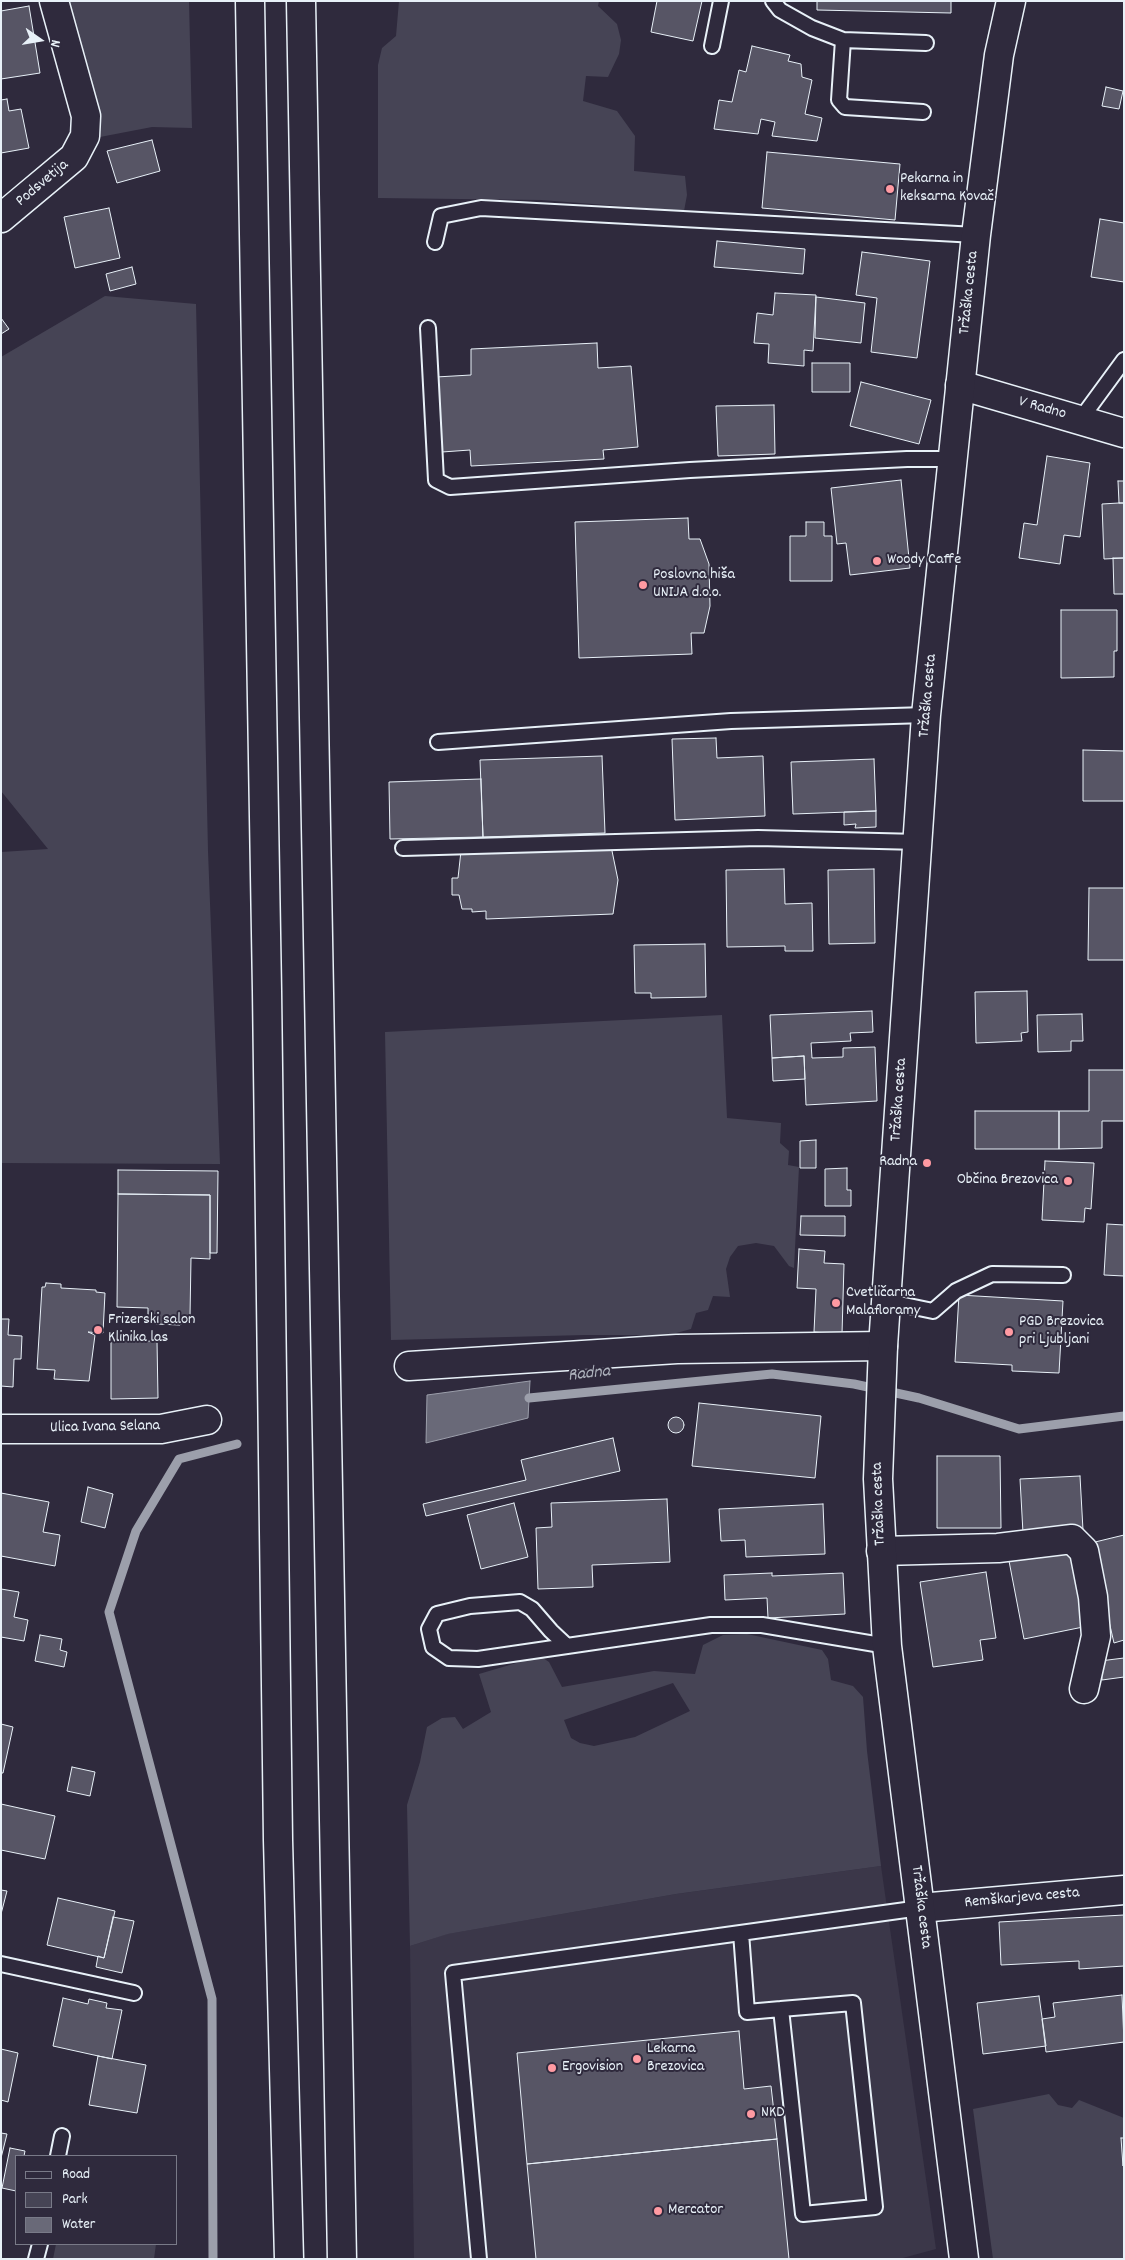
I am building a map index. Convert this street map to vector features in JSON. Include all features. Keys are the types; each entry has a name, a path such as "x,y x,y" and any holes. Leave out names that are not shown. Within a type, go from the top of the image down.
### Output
{"main road":[{"name":"Podsvetija","path":"1,218 74,157 85,136 86,116 54,1"},
{"path":"250,1 267,981 278,1840 289,2259"},
{"path":"301,1 342,2259"},
{"name":"Tržaška cesta","path":"962,2258 887,1646 878,1479 882,1346 919,842 926,715 976,235 999,55 1011,1"},
{"name":"V Radno","path":"960,385 1124,433"},
{"path":"409,1366 677,1349 882,1346"},
{"name":"Ulica Ivana Selana","path":"1,1429 161,1429 207,1420"},
{"path":"881,1551 998,1548 1072,1539 1084,1551 1093,1597 1096,1636 1084,1689"},
{"name":"Remškarjeva cesta","path":"920,1908 1124,1890"}],"lane":[{"path":"712,46 721,1"},
{"path":"773,1 780,10 795,19 820,32 844,40 926,43"},
{"path":"844,40 839,100 845,107 923,112"},
{"path":"435,242 441,216 481,208 976,235"},
{"path":"428,328 436,480 450,487 690,470 907,459 953,459"},
{"path":"1080,420 1124,360"},
{"path":"438,742 731,721 926,715"},
{"path":"404,848 758,838 919,842"},
{"path":"885,1301 933,1311 956,1291 992,1274 1063,1275"},
{"path":"567,1646 532,1609 520,1602 470,1606 437,1614 429,1629 432,1647 449,1658 478,1659 711,1625 762,1625 887,1646"},
{"path":"479,2259 453,1973 920,1908"},
{"path":"741,1933 747,2012 781,2009 853,2003 875,2207 803,2214 781,2009"},
{"path":"1,1964 134,1993"},
{"path":"58,2155 62,2136"},
{"path":"36,2259 40,2245"}],"shaded area":[{"path":"881,1866 936,2249 899,2259 414,2259 410,1946 447,1934 676,1894"}],"green space":[{"path":"62,1 189,1 192,128 152,127 100,137"},
{"path":"399,1 599,1 598,6 617,24 621,40 619,54 608,77 586,76 583,101 617,111 635,136 634,171 685,176 687,195 684,211 541,200 378,198 378,65 382,48 396,36"},
{"path":"105,296 196,304 208,851 220,1164 1,1163 1,852 48,849 1,791 1,357"},
{"path":"722,1015 727,1118 781,1123 780,1143 789,1151 788,1165 799,1167 794,1268 789,1266 774,1246 756,1243 738,1246 730,1257 726,1269 730,1297 713,1296 708,1310 696,1313 691,1329 669,1335 585,1335 391,1340 385,1032"},
{"path":"747,1634 822,1650 828,1659 831,1680 853,1686 863,1697 867,1751 881,1866 676,1894 448,1934 410,1946 407,1805 420,1762 427,1727 442,1718 455,1717 463,1729 491,1712 479,1674 540,1656 549,1662 562,1687 654,1671 695,1674 703,1645 723,1635","holes":["673,1683 690,1711 635,1737 594,1746 580,1743 571,1738 564,1720"]},
{"path":"1049,2094 1058,2105 1072,2108 1079,2100 1124,2118 1124,2259 993,2259 973,2109"},
{"path":"56,2245 156,2245 154,2259 53,2259"}],"water":[{"path":"530,1381 528,1418 426,1443 427,1395"}],"building":[{"path":"657,1 702,1 693,41 651,32"},
{"path":"817,1 951,1 951,13 817,10"},
{"path":"29,6 40,73 1,79 1,11"},
{"path":"752,46 790,55 788,61 801,64 802,77 812,80 805,114 822,118 817,141 772,136 775,122 761,119 758,134 714,129 719,100 732,102 739,70 746,72"},
{"path":"1106,87 1123,91 1119,109 1102,106"},
{"path":"7,99 9,111 21,109 29,148 1,153 1,100"},
{"path":"152,140 160,171 117,183 107,151"},
{"path":"767,152 900,164 895,220 762,208"},
{"path":"109,208 120,258 75,268 64,217"},
{"path":"1100,219 1124,223 1124,282 1091,277"},
{"path":"717,241 805,249 803,274 714,267"},
{"path":"862,252 930,261 917,358 871,352 877,298 856,295"},
{"path":"132,267 136,284 110,291 106,274"},
{"path":"775,293 816,295 813,351 804,350 804,366 768,363 769,344 754,343 757,313 773,315"},
{"path":"816,297 865,303 861,343 815,338"},
{"path":"1,318 9,329 1,334"},
{"path":"597,343 598,368 631,366 638,447 603,450 604,459 471,466 470,450 442,452 436,377 471,375 471,349"},
{"path":"812,363 850,363 850,392 812,392"},
{"path":"861,382 931,400 919,444 850,426"},
{"path":"774,405 775,454 718,456 716,406"},
{"path":"1047,456 1090,463 1080,537 1064,535 1060,564 1019,558 1024,523 1037,525"},
{"path":"901,480 910,568 850,575 846,543 837,544 831,488"},
{"path":"1118,481 1124,481 1124,503 1119,503"},
{"path":"1124,503 1124,558 1104,559 1102,504"},
{"name":"Poslovna hiša UNIJA d.o.o.","path":"688,518 689,539 700,539 709,564 710,606 704,633 691,633 692,654 579,658 575,522"},
{"path":"806,522 824,522 824,536 832,536 832,581 790,581 790,536 806,536"},
{"path":"1113,558 1124,558 1124,594 1114,594"},
{"path":"1061,610 1117,610 1117,651 1114,651 1114,677 1061,678"},
{"path":"716,738 717,758 763,756 765,816 675,820 672,739"},
{"path":"1083,750 1124,751 1124,801 1083,801"},
{"path":"602,756 605,833 483,837 480,760"},
{"path":"874,759 876,811 793,814 791,762"},
{"path":"481,779 483,837 390,839 389,782"},
{"path":"876,811 876,827 855,828 856,824 844,825 844,812"},
{"path":"611,846 618,880 613,914 486,919 486,911 472,912 472,909 462,909 459,895 452,895 452,878 458,878 461,851"},
{"path":"784,869 785,904 812,903 813,951 785,951 785,946 727,947 726,870"},
{"path":"874,869 875,943 829,944 828,870"},
{"path":"1089,888 1124,888 1124,960 1088,960"},
{"path":"705,944 706,997 651,998 651,993 635,993 634,945"},
{"path":"1027,991 1028,1032 1021,1033 1022,1041 976,1043 975,992"},
{"path":"872,1011 873,1032 850,1033 851,1041 811,1043 812,1058 843,1057 843,1048 875,1047 877,1101 806,1105 804,1056 772,1058 770,1015"},
{"path":"1082,1014 1083,1041 1071,1041 1071,1051 1038,1052 1037,1015"},
{"path":"804,1056 805,1079 773,1081 772,1058"},
{"path":"1089,1070 1124,1070 1124,1121 1102,1121 1102,1148 1059,1149 1059,1111 1089,1111"},
{"path":"975,1111 1059,1111 1059,1149 975,1149"},
{"path":"816,1140 816,1168 800,1168 800,1141"},
{"name":"Občina Brezovica","path":"1045,1161 1094,1163 1091,1209 1085,1208 1084,1222 1042,1220"},
{"path":"847,1168 847,1190 851,1190 851,1206 825,1206 825,1169"},
{"path":"118,1170 218,1171 217,1253 210,1253 210,1195 118,1194"},
{"path":"118,1194 210,1195 210,1259 191,1258 190,1316 180,1325 156,1324 148,1318 148,1308 117,1307"},
{"path":"801,1216 845,1216 845,1236 800,1235"},
{"path":"1107,1224 1124,1225 1124,1276 1104,1275"},
{"path":"799,1249 825,1251 824,1263 844,1264 842,1334 814,1332 816,1289 797,1288"},
{"path":"46,1283 61,1284 61,1288 96,1290 96,1292 105,1293 103,1333 88,1332 95,1335 89,1381 54,1379 55,1370 37,1369 42,1287 45,1287"},
{"name":"PGD Brezovica pri Ljubljani","path":"959,1295 1063,1301 1059,1373 1012,1371 1012,1365 955,1362"},
{"path":"1,1319 9,1319 8,1335 22,1336 21,1359 14,1359 13,1387 1,1386"},
{"path":"111,1341 157,1341 158,1398 111,1399"},
{"path":"699,1403 821,1416 815,1478 692,1466"},
{"path":"673,1417 679,1417 684,1422 682,1431 673,1433 668,1428 668,1422"},
{"path":"613,1438 620,1471 426,1516 423,1504 526,1480 521,1460"},
{"path":"937,1456 1000,1456 1001,1528 937,1528"},
{"path":"1080,1476 1083,1530 1023,1533 1020,1479"},
{"path":"88,1487 113,1494 105,1528 81,1522"},
{"path":"1,1493 49,1502 43,1532 60,1535 55,1566 1,1556"},
{"path":"667,1499 670,1562 592,1565 593,1587 538,1589 536,1528 552,1527 551,1503"},
{"path":"514,1503 528,1557 481,1569 467,1515"},
{"path":"823,1504 825,1554 746,1557 745,1540 721,1541 719,1509"},
{"path":"1124,1535 1124,1640 1114,1643 1091,1543"},
{"path":"1072,1548 1088,1626 1024,1639 1009,1561"},
{"path":"986,1572 996,1638 980,1640 983,1660 933,1667 920,1582"},
{"path":"772,1573 772,1576 843,1573 845,1614 768,1618 767,1598 725,1600 724,1575"},
{"path":"1,1589 19,1592 14,1617 28,1620 24,1641 1,1637"},
{"path":"40,1635 62,1639 60,1650 67,1652 64,1667 35,1661"},
{"path":"1124,1658 1124,1677 1102,1680 1100,1661"},
{"path":"1,1724 13,1727 3,1773 1,1773"},
{"path":"72,1767 95,1772 90,1796 67,1791"},
{"path":"1,1804 55,1816 45,1859 1,1850"},
{"path":"1,1890 7,1891 1,1914"},
{"path":"58,1898 115,1911 104,1958 47,1945"},
{"path":"1124,1915 1124,1966 1079,1969 1079,1961 1001,1965 999,1922"},
{"path":"113,1917 134,1921 122,1973 96,1967 98,1956 104,1958"},
{"path":"1122,1995 1124,2042 1046,2052 1042,2019 1055,2017 1053,2003"},
{"path":"1039,1996 1046,2046 983,2054 977,2003"},
{"path":"63,1998 88,2004 89,1999 107,2003 106,2008 122,2010 112,2059 53,2046"},
{"path":"739,2031 744,2089 771,2086 777,2139 527,2164 517,2053"},
{"path":"1,2049 18,2053 8,2102 1,2100"},
{"path":"98,2056 146,2065 137,2113 89,2105"},
{"path":"1,2133 7,2134 1,2158"},
{"path":"1121,2138 1124,2138 1123,2166"},
{"name":"Mercator","path":"777,2139 789,2259 536,2259 527,2164"},
{"path":"10,2148 25,2151 24,2155 15,2155 15,2191 2,2188"}],"waterway":[{"name":"Radna","path":"529,1398 772,1374 854,1384 919,1398 1019,1429 1124,1416"},
{"path":"213,2259 212,1999 109,1612 136,1531 179,1459 237,1444"}],"place":[{"name":"Pekarna in keksarna Kovač","path":"890,189"},
{"name":"Woody Caffe","path":"877,561"},
{"name":"Poslovna hiša UNIJA d.o.o.","path":"643,585"},
{"name":"Radna","path":"927,1163"},
{"name":"Občina Brezovica","path":"1068,1181"},
{"name":"Cvetličarna Malafloramy","path":"836,1303"},
{"name":"Frizerski salon Klinika las","path":"98,1330"},
{"name":"PGD Brezovica pri Ljubljani","path":"1009,1332"},
{"name":"Lekarna Brezovica","path":"637,2059"},
{"name":"Ergovision","path":"552,2068"},
{"name":"NKD","path":"751,2114"},
{"name":"Mercator","path":"658,2211"}]}
